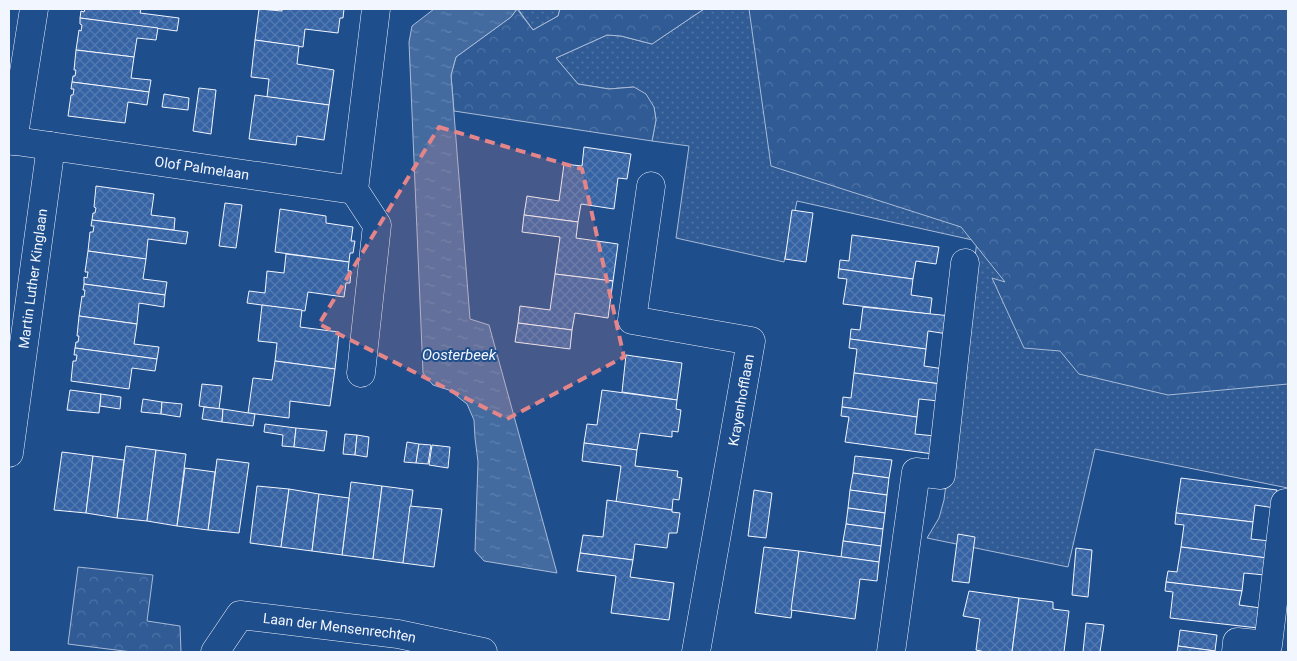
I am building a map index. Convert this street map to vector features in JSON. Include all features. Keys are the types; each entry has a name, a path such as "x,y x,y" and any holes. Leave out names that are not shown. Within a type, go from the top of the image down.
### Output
{"street":[{"path":"34,9 11,141 51,146"},
{"path":"360,373 377,225 354,190 376,9"},
{"name":"Olof Palmelaan","path":"51,146 354,190"},
{"name":"Martin Luther Kinglaan","path":"9,453 51,146"},
{"name":"Krayenhofflaan","path":"651,186 632,320 751,342 696,652"},
{"path":"891,652 916,472 941,475 965,263"},
{"path":"1236,647 1268,645 1284,503"},
{"name":"Laan der Mensenrechten","path":"215,652 240,615 398,634 483,652"}],"highlighted area":[{"path":"439,127 582,169 624,357 507,419 319,324"}],"green space":[{"path":"517,9 533,30 558,16 560,9 704,9 652,44 621,36 607,35 556,58 578,84 609,89 634,87 646,94 654,107 656,120 652,141 454,111 451,75 456,57 511,17"},
{"path":"518,9 560,9 558,16 533,30"},
{"path":"704,9 864,9 1288,44 1288,488 1095,449 1068,567 927,538 939,518 944,500 977,241 797,201 784,262 676,238 689,146 652,141 656,120 654,107 634,87 609,89 578,84 556,58 607,35 621,36 652,44"},
{"path":"749,9 1288,9 1288,384 1168,395 1079,374 1060,351 1024,348 992,278 1005,282 961,227 771,166"},
{"path":"78,567 153,575 147,621 180,626 181,652 132,652 68,644"}],"water":[{"name":"Oosterbeek","path":"434,9 517,9 511,17 456,57 451,75 470,319 489,325 557,573 484,561 475,551 478,462 474,420 467,404 449,390 433,385 423,373 409,42 412,26"}],"building":[{"path":"85,9 141,9 140,13 179,18 177,31 80,18 81,11 84,12"},
{"path":"259,9 282,11 282,9 344,9 343,18 340,18 338,33 305,29 303,47 255,40"},
{"path":"80,18 158,28 156,40 137,38 134,57 76,50 79,30 81,31 82,25 80,24"},
{"path":"255,40 299,46 297,64 334,70 329,105 267,97 269,79 251,77"},
{"path":"76,50 134,57 131,78 151,80 149,92 72,82 76,70 74,70"},
{"path":"72,82 149,92 147,105 128,102 125,123 68,116 71,95 73,95 74,89 71,89"},
{"path":"199,88 216,90 211,134 193,131"},
{"path":"164,94 189,98 188,110 162,107"},
{"path":"255,95 329,105 324,140 297,136 296,145 249,139"},
{"path":"584,147 631,154 627,179 618,178 614,209 581,204 578,222 524,215 527,196 559,201 564,164 582,166"},
{"path":"96,186 154,194 151,215 175,218 174,230 92,220 96,208 94,207"},
{"path":"225,203 242,205 236,248 219,246"},
{"path":"280,209 326,216 326,223 353,227 351,241 355,241 353,253 350,253 349,262 275,252"},
{"path":"792,210 813,213 806,262 785,259"},
{"path":"524,215 578,222 576,238 618,244 613,281 555,274 560,237 522,232"},
{"path":"92,220 188,232 186,244 148,239 146,259 88,251 90,232 93,232 94,226 91,226"},
{"path":"852,235 939,247 936,264 916,261 913,279 839,269 840,260 849,261"},
{"path":"88,251 146,259 143,279 167,282 165,295 84,284 84,277 87,278 88,272 85,272"},
{"path":"286,254 349,262 348,271 351,271 350,283 346,283 344,297 308,292 305,311 247,303 249,291 265,293 267,271 284,273"},
{"path":"839,269 913,279 911,295 932,298 930,314 843,304 847,279 838,278"},
{"path":"555,274 613,281 608,318 575,313 572,330 518,323 520,306 550,310"},
{"path":"84,284 165,295 164,307 139,303 137,324 79,316 82,296 84,297"},
{"path":"262,305 302,310 300,327 339,332 335,369 275,361 277,343 258,341"},
{"path":"863,307 951,316 948,334 928,331 926,349 850,339 851,329 860,330"},
{"path":"79,316 137,324 134,344 159,347 157,359 75,348 79,336 77,336"},
{"path":"518,323 572,330 570,349 515,342"},
{"path":"850,339 926,349 924,366 944,369 941,384 854,373 857,349 849,348"},
{"path":"75,348 157,359 155,371 132,368 129,389 71,381 73,361 76,361 77,355 74,355"},
{"path":"626,355 682,363 677,400 622,392"},
{"path":"275,361 335,369 330,406 290,401 289,418 248,413 253,378 272,380"},
{"path":"854,373 941,384 939,401 919,399 917,417 842,407 843,397 851,398"},
{"path":"202,384 222,386 219,409 199,406"},
{"path":"70,390 101,394 99,413 67,410"},
{"path":"602,390 677,400 676,409 681,410 678,432 672,431 672,437 640,433 637,450 584,443 587,424 597,425"},
{"path":"101,394 121,397 120,409 100,406"},
{"path":"143,399 162,402 161,414 141,412"},
{"path":"162,402 182,404 180,417 161,414"},
{"path":"204,407 223,409 222,422 202,419"},
{"path":"842,407 917,417 915,434 935,436 933,454 845,442 849,417 841,416"},
{"path":"223,409 255,414 253,426 222,422"},
{"path":"265,424 296,428 294,447 282,446 283,435 264,432"},
{"path":"296,428 327,431 324,451 294,447"},
{"path":"345,434 357,435 355,455 343,454"},
{"path":"357,435 369,437 367,457 355,455"},
{"path":"407,442 419,444 416,463 404,462"},
{"path":"584,443 637,450 635,466 678,471 677,477 682,478 679,500 673,499 672,510 616,502 621,466 582,461"},
{"path":"419,444 431,445 428,464 416,463"},
{"path":"432,445 450,447 448,468 429,465"},
{"path":"126,446 156,450 147,521 117,518"},
{"path":"156,450 186,454 177,526 147,521"},
{"path":"62,452 93,456 86,513 54,510"},
{"path":"93,456 124,460 117,518 86,513"},
{"path":"855,456 892,460 889,478 853,473"},
{"path":"217,459 249,463 239,533 208,530"},
{"path":"185,468 215,472 208,530 177,526"},
{"path":"853,473 889,478 887,495 850,490"},
{"path":"1181,478 1277,490 1275,508 1255,505 1253,522 1176,513"},
{"path":"351,482 382,486 373,559 342,555"},
{"path":"257,486 289,489 281,547 250,543"},
{"path":"382,486 413,490 403,563 373,559"},
{"path":"289,489 319,494 312,551 281,547"},
{"path":"754,490 772,493 766,538 748,536"},
{"path":"850,490 887,495 885,513 848,508"},
{"path":"319,494 349,498 342,555 312,551"},
{"path":"607,500 672,510 672,512 680,513 677,533 669,533 667,548 635,544 633,560 580,553 583,535 603,537"},
{"path":"410,506 442,509 434,567 403,563"},
{"path":"848,508 885,513 883,529 846,524"},
{"path":"1176,513 1253,522 1251,539 1270,541 1267,558 1181,547 1184,525 1175,524"},
{"path":"846,524 883,529 881,546 843,541"},
{"path":"958,534 975,537 969,583 952,581"},
{"path":"843,541 881,546 879,562 841,557"},
{"path":"764,547 799,551 791,618 755,613"},
{"path":"1181,547 1267,558 1265,575 1244,573 1242,591 1166,582 1168,571 1177,572"},
{"path":"1076,548 1092,550 1088,597 1072,595"},
{"path":"799,551 879,562 877,581 860,579 855,619 791,610"},
{"path":"580,553 633,560 630,577 674,583 669,620 611,613 616,576 577,571"},
{"path":"1166,582 1242,591 1239,605 1261,608 1258,628 1170,618 1173,592 1165,591"},
{"path":"969,591 1019,598 1012,652 976,650 980,619 963,616"},
{"path":"1019,598 1053,602 1053,609 1069,611 1064,652 1012,652"},
{"path":"1086,623 1104,625 1100,652 1083,652"},
{"path":"1180,630 1217,635 1215,651 1178,646"},
{"path":"1178,646 1215,651 1215,652 1177,652"}]}
